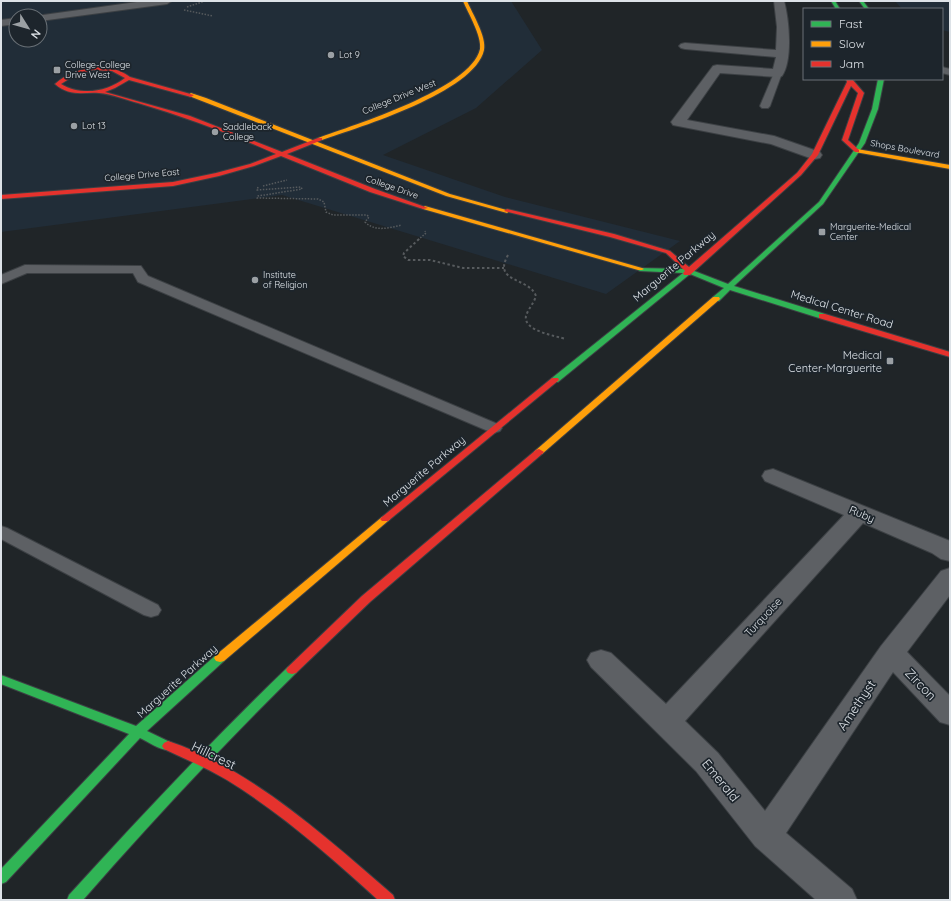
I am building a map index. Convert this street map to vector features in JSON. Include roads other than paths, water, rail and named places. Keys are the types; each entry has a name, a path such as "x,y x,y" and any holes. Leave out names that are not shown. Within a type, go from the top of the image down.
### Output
{"street":[{"path":"48,17 167,1"},
{"name":"College Drive West","path":"281,153 407,106 440,92 462,78 477,62 482,50 476,25 465,1"},
{"path":"779,1 782,35 782,61 778,73 717,68 678,122 774,140 815,154"},
{"path":"685,46 782,54"},
{"name":"College Drive","path":"689,271 644,270 458,219 381,195 197,119 125,97 97,91 65,90 58,84 60,80 68,75 92,70 121,71 126,74 128,78 204,99 448,195 488,207 612,235 668,252 689,271 728,287"},
{"name":"College Drive","path":"97,91 122,84 128,78"},
{"path":"850,80 861,93 845,140 857,151"},
{"name":"Marguerite Parkway","path":"1,878 138,732 196,677 494,428 689,271 799,174 815,154 850,80"},
{"path":"74,900 148,816 248,712 366,599 704,310 821,203 862,143 875,109 881,80"},
{"name":"Shops Boulevard","path":"862,143 950,160"},
{"name":"Shops Boulevard","path":"857,151 950,167"},
{"name":"College Drive East","path":"1,197 173,184 217,175 252,165 281,153"},
{"name":"Medical Center Road","path":"728,287 950,355"},
{"name":"Ruby","path":"774,476 942,548 950,553"},
{"name":"Turquoise","path":"667,722 859,513"},
{"name":"Amethyst","path":"766,836 891,653 950,577"},
{"name":"Zircon","path":"891,653 950,714"},
{"name":"Emerald","path":"601,660 707,762 766,836 840,900"},
{"name":"Hillcrest","path":"1,679 138,732 230,776 259,794 338,856 388,900"}],"lane":[{"path":"765,106 778,73"},
{"path":"1,280 25,270 137,269 143,280 494,428"},
{"path":"1,532 151,610"}],"place":[{"name":"Lot 9","path":"331,55"},
{"name":"College-College Drive West","path":"57,70"},
{"name":"Lot 13","path":"74,126"},
{"name":"Saddleback College","path":"215,132"},
{"name":"Marguerite-Medical Center","path":"822,232"},
{"name":"Institute of Religion","path":"255,280"},
{"name":"Medical Center-Marguerite","path":"890,361"}]}
